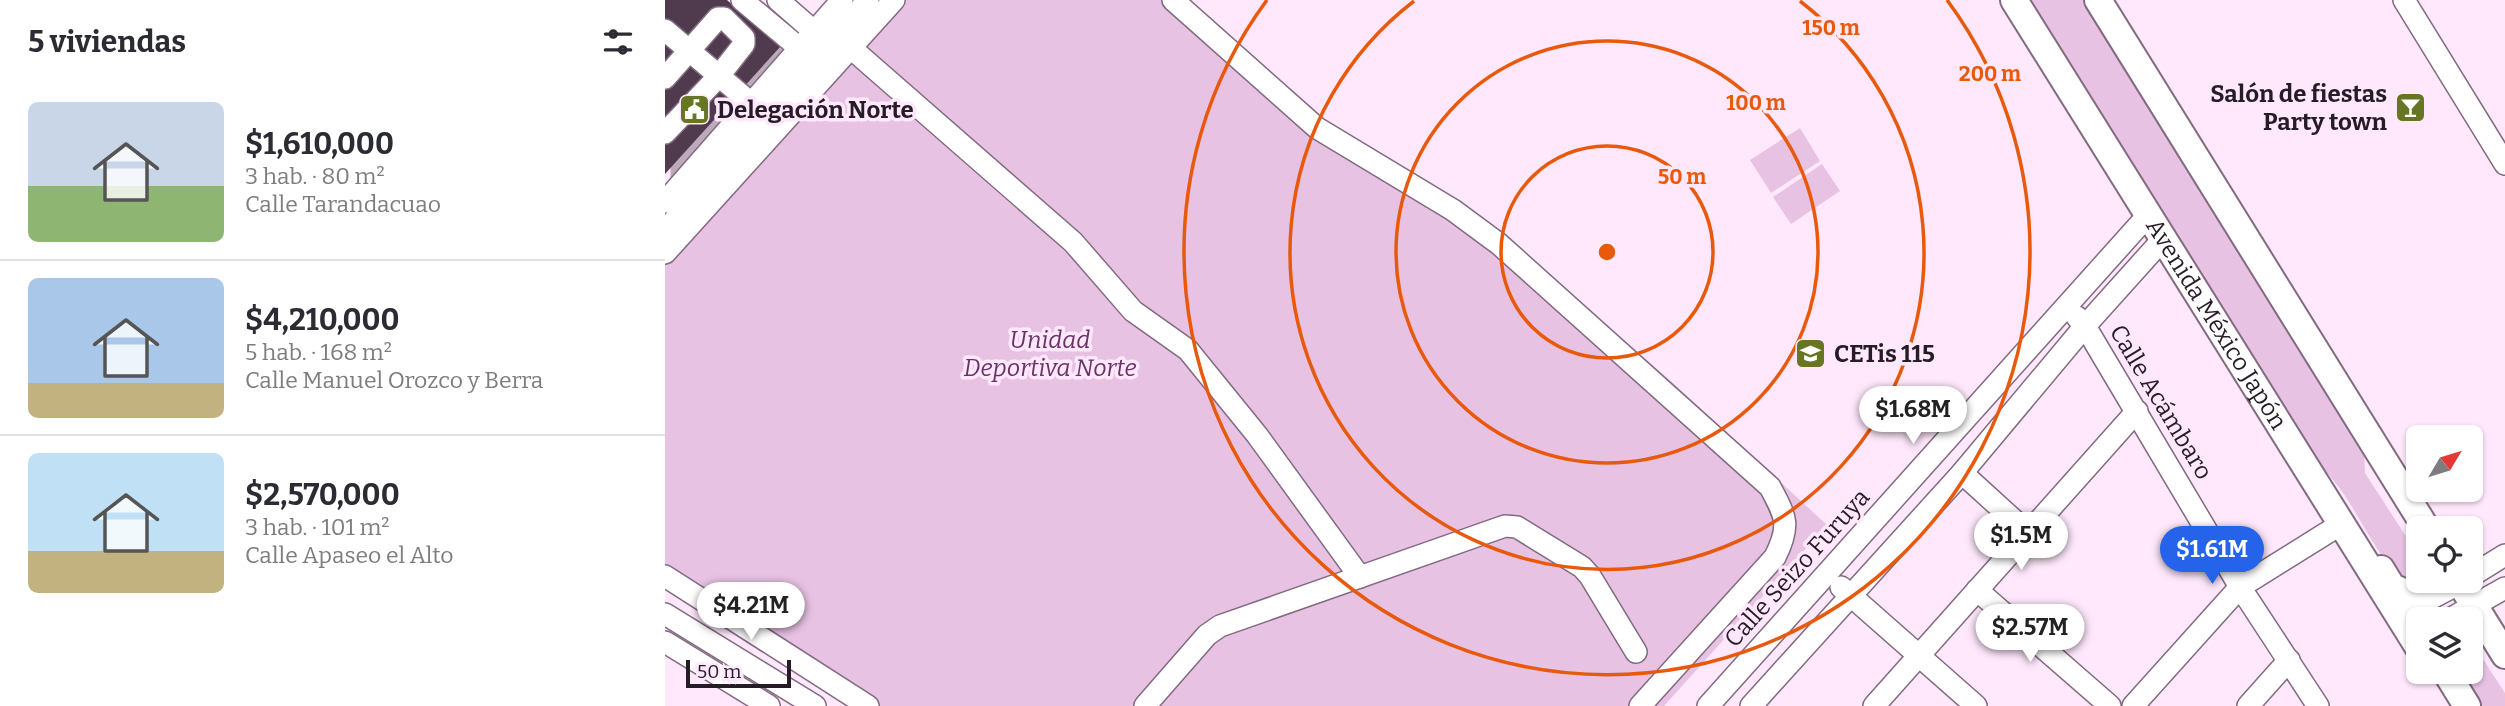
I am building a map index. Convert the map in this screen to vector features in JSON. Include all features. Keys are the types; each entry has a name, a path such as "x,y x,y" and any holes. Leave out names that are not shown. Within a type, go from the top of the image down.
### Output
{"main road":[{"name":"Avenida México Japón","path":"2014,0 2406,625"},
{"path":"2098,0 2418,516"},
{"path":"2373,444 2376,476 2406,521"},
{"path":"2306,466 2337,498 2392,587 2406,593"},
{"path":"2469,593 2505,655"},
{"path":"2483,642 2505,676"},
{"path":"2440,684 2454,706"},
{"path":"2453,684 2467,706"}],"street":[{"path":"742,0 807,56"},
{"path":"778,0 832,41 1073,242 1133,311 1188,349 1257,435 1360,577"},
{"path":"832,41 842,0"},
{"path":"665,253 832,41 868,0"},
{"path":"665,231 672,200 752,104 807,56 894,0"},
{"path":"1173,0 1317,128 1453,210 1499,244 1770,486 1782,509 1787,527 1775,557 1640,706"},
{"path":"2404,0 2505,163"},
{"path":"665,78 718,18 724,18 744,38 744,44 718,77 665,133"},
{"path":"665,30 752,104"},
{"path":"672,200 807,56"},
{"name":"Calle Seizo Furuya","path":"1708,706 2149,214"},
{"path":"1751,706 1962,473 2085,326 2164,238"},
{"name":"Calle Acámbaro","path":"2066,306 2085,326 2240,587 2318,706"},
{"path":"1874,706 2137,411"},
{"path":"1962,473 2028,533"},
{"path":"2133,706 2240,587 2341,524"},
{"path":"1146,706 1207,635 1220,626 1505,526 1517,527 1582,567 1636,652"},
{"path":"2483,568 2505,555"},
{"path":"1826,574 1976,706"},
{"path":"665,576 868,706"},
{"path":"2475,606 2505,588"},
{"path":"1977,590 2110,706"},
{"path":"2438,607 2451,593"},
{"path":"665,614 815,706"},
{"path":"665,642 769,706"},
{"path":"2248,706 2289,660"}],"green space":[{"name":"Unidad Deportiva Norte","path":"891,0 1185,0 1327,126 1548,275 1672,382 1827,525 1664,706 857,706 665,588 665,260"},
{"path":"2029,0 2088,0 2364,448 2365,473 2406,536 2406,581 2383,558 2343,493 2304,447"},
{"path":"1800,128 1820,161 1771,193 1750,160"},
{"path":"1822,164 1840,191 1791,224 1773,197"},
{"path":"2483,659 2505,693 2505,706 2477,706 2463,684 2483,684"}],"building":[{"name":"Delegación Norte","path":"665,0 727,0 780,47 665,174"}],"place":[{"name":"Salón de fiestas Party town","path":"2410,108"},
{"name":"Delegación Norte","path":"694,110"},
{"name":"CETis 115","path":"1811,354"}]}
